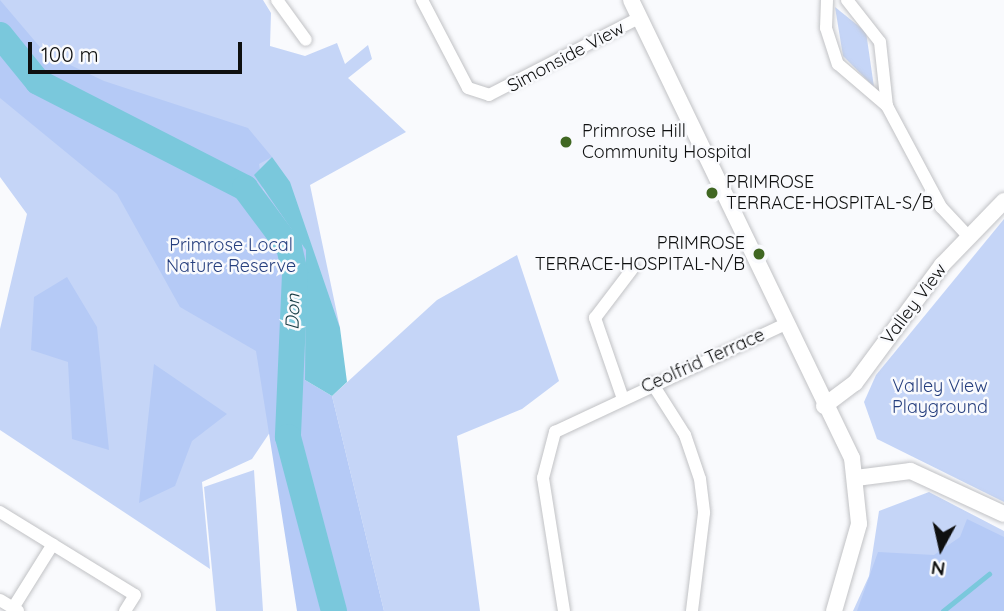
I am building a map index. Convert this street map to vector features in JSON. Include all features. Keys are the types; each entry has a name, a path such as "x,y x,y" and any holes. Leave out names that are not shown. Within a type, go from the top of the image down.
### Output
{"street":[{"path":"277,0 306,40"},
{"name":"Simonside View","path":"422,0 468,88 489,95 639,18"},
{"path":"631,0 856,478 858,537 834,611"},
{"path":"827,0 826,28 838,64 887,106 941,206 968,236"},
{"path":"847,0 880,42 887,106"},
{"name":"Valley View","path":"824,406 855,383 968,236 1004,201"},
{"path":"622,396 595,318 633,268"},
{"name":"Ceolfrid Terrace","path":"564,611 545,461 559,427 622,396 785,328"},
{"path":"652,383 685,435 700,479 704,513 692,611"},
{"path":"856,478 911,471 1004,514"},
{"path":"0,512 135,595 125,611"},
{"path":"0,600 16,609 53,544"}],"green space":[{"path":"0,0 263,0 271,13 270,46 305,56 337,43 345,64 368,45 372,59 348,78 406,132 310,185 340,328 252,459 202,482 210,569 0,430 0,329 27,214 0,177"},
{"name":"Primrose Local Nature Reserve","path":"0,0 45,53 104,81 248,128 272,157 259,164 263,190 285,212 306,250 305,380 332,396 384,611 297,611 256,351 180,307 117,194 0,98"},
{"path":"835,7 866,32 874,87 843,56"},
{"name":"Valley View Playground","path":"1004,219 1004,502 877,439 864,402 876,375"},
{"path":"517,255 559,381 522,409 457,436 480,611 384,611 332,396 437,300"},
{"path":"67,277 97,327 109,450 72,439 68,362 31,350 34,297"},
{"path":"154,364 227,414 192,441 175,486 139,503"},
{"path":"254,470 263,611 216,611 204,487"},
{"path":"929,492 1004,531 1004,611 853,611 869,576 879,511"},
{"path":"967,519 1004,537 1004,611 857,611 878,552 934,555 960,537"}],"shaded area":[{"path":"272,157 290,182 340,328 347,382 332,396 305,380 306,250 254,175"}],"waterway":[{"name":"Don","path":"0,35 38,82 245,188 289,247 295,274 288,437 334,611"},
{"path":"943,611 989,574"}],"place":[{"name":"Primrose Hill Community Hospital","path":"566,142"},
{"name":"PRIMROSE TERRACE-HOSPITAL-S/B","path":"712,193"},
{"name":"PRIMROSE TERRACE-HOSPITAL-N/B","path":"759,254"}]}
